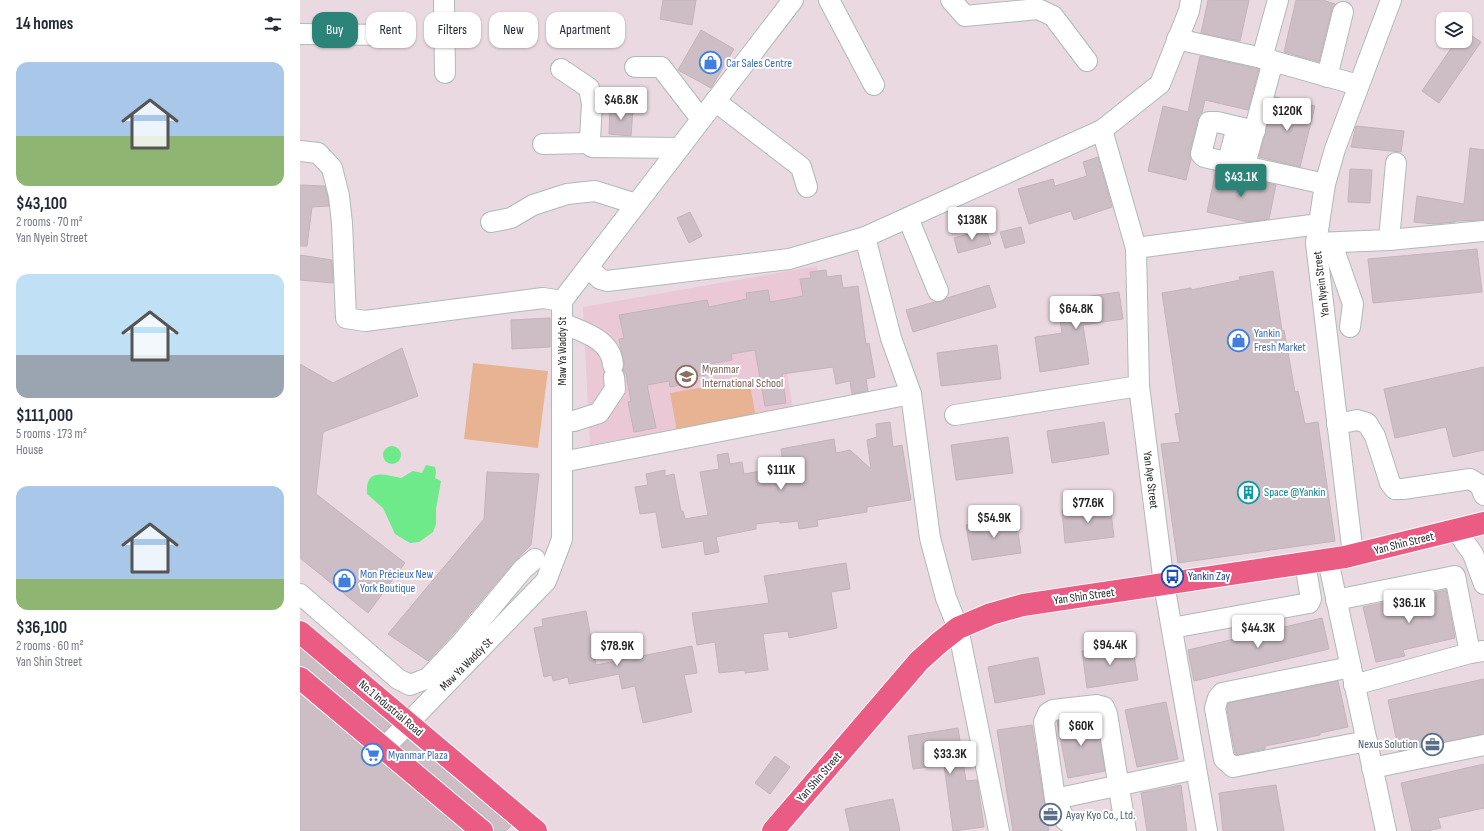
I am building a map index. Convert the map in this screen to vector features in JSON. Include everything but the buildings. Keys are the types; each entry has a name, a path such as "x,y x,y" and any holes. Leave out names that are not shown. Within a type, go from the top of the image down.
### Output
{"main road":[{"name":"Yan Shin Street","path":"773,831 919,661 958,628 991,614 1023,605 1353,556 1484,523"},
{"name":"No.1 Industrial Road","path":"300,632 409,722 528,828"},
{"path":"300,678 482,831"}],"street":[{"path":"444,0 445,73"},
{"name":"Maw Ya Waddy St","path":"384,748 546,581 562,539 562,301 793,0"},
{"path":"830,0 874,85"},
{"path":"951,0 965,16 1038,9 1046,12 1053,16 1087,61"},
{"path":"588,267 600,279 607,281 789,259 865,237 908,218 1102,130 1160,84 1189,11 1191,0"},
{"path":"1237,163 1268,60 1278,0"},
{"name":"Yan Nyein Street","path":"1353,556 1338,424 1322,237 1325,184 1335,149 1391,0"},
{"path":"1328,78 1343,12"},
{"path":"300,34 366,35"},
{"path":"1177,39 1268,60 1358,86"},
{"path":"635,67 661,67 701,119"},
{"path":"561,69 589,88 592,104 590,139 592,147 679,148"},
{"path":"715,101 801,166 807,187"},
{"path":"1246,129 1218,122 1209,122 1201,154 1204,157 1237,163 1325,184"},
{"name":"Yan Aye Street","path":"1102,130 1136,248 1139,386 1164,584 1207,831"},
{"path":"543,144 591,143"},
{"path":"300,151 318,153 332,168 339,196 342,223 346,318 365,321 543,298 562,301"},
{"path":"1389,240 1396,164"},
{"path":"492,222 511,218 533,205 568,194 595,191 636,204"},
{"path":"908,218 938,291"},
{"path":"1136,248 1322,237 1389,240 1484,231"},
{"path":"865,237 891,338 910,394 930,538 946,598 958,628 999,831"},
{"path":"1322,237 1353,304 1350,327"},
{"path":"562,323 598,339 612,354 615,389 599,413 574,421 562,421"},
{"path":"955,415 1139,386"},
{"path":"562,462 910,394"},
{"path":"1338,424 1357,420 1366,423 1375,436 1390,483 1395,489 1404,490 1470,479 1480,484 1484,495"},
{"path":"1456,530 1473,554 1484,584"},
{"path":"300,594 398,679 410,686 428,678 463,641 524,569 535,559"},
{"path":"1328,560 1386,831"},
{"path":"1172,628 1309,603 1311,599 1305,564"},
{"path":"1336,600 1454,576 1477,652 1352,676 1222,693 1218,698 1215,708 1224,760 1233,767 1366,741"},
{"path":"1096,705 1104,707 1107,714 1117,785 1125,825 1077,828 1065,820 1055,799 1044,722 1048,713 1052,710 1096,705"},
{"path":"1372,768 1484,745"},
{"path":"1055,799 1196,769"}],"shaded area":[{"name":"Myanmar International School","path":"817,266 828,338 782,345 793,408 590,445 583,307"},
{"path":"473,363 548,371 538,448 464,439"},
{"path":"749,379 756,418 677,432 670,393"},
{"path":"392,446 398,449 401,455 398,461 392,464 386,461 383,455 386,449"},
{"path":"426,465 435,467 435,478 441,481 436,509 436,524 433,532 419,542 410,543 395,534 383,508 367,494 367,486 372,476 382,474 401,478 413,471 422,473"}],"place":[{"name":"Car Sales Centre","path":"710,63"},
{"name":"Yankin Fresh Market","path":"1238,340"},
{"name":"Myanmar International School","path":"687,376"},
{"name":"Space @Yankin","path":"1248,492"},
{"name":"Yankin Zay","path":"1172,576"},
{"name":"Mon Précieux New York Boutique","path":"344,581"},
{"name":"Nexus Solution","path":"1433,744"},
{"name":"Myanmar Plaza","path":"373,755"},
{"name":"Ayay Kyo Co., Ltd.","path":"1050,815"}]}
